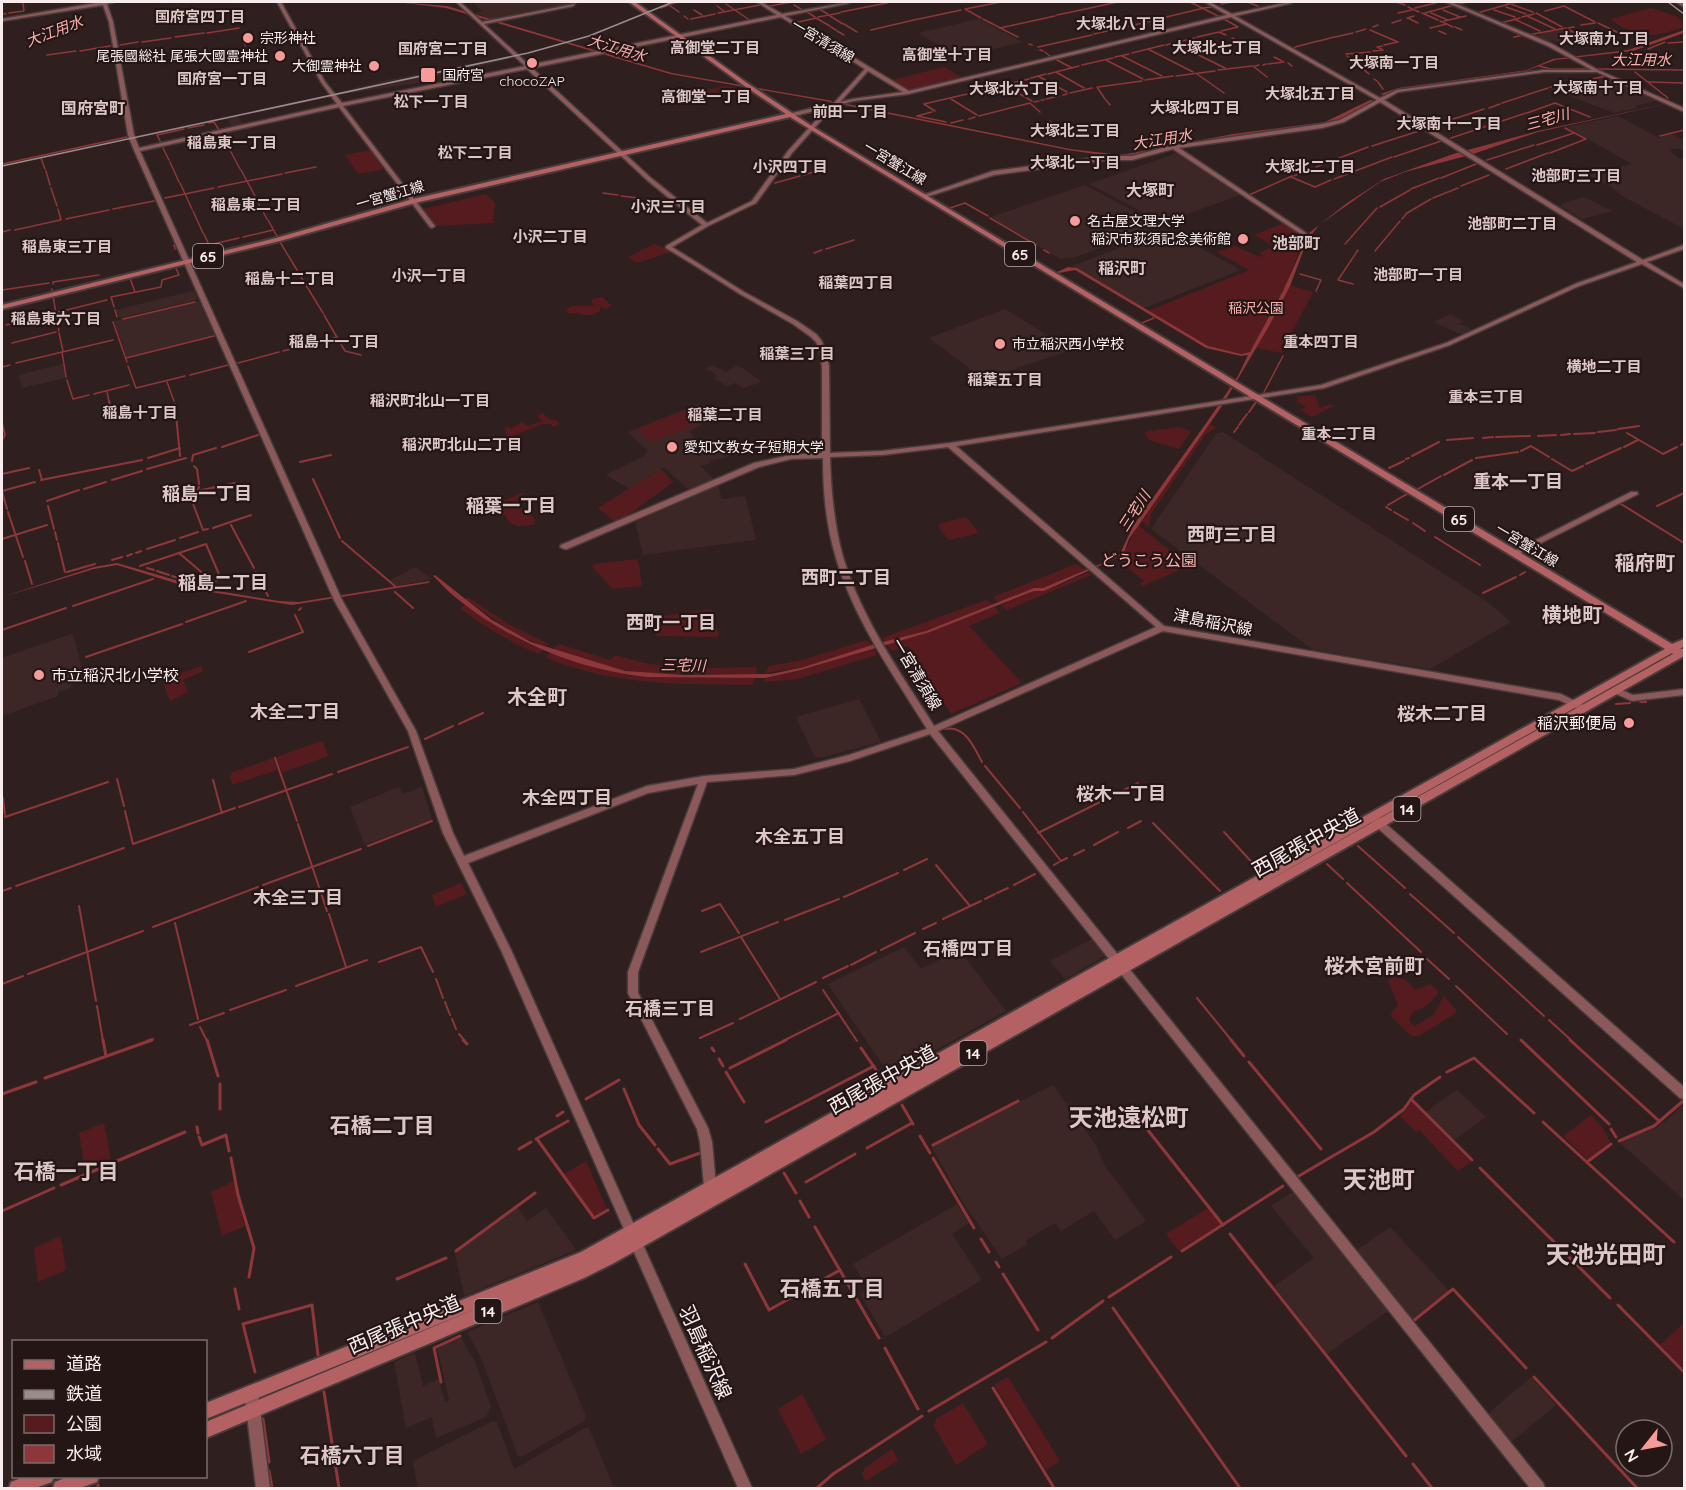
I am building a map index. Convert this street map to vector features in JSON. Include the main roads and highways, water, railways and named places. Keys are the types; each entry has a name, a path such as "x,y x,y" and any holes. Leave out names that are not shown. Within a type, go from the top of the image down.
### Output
{"main road":[{"path":"632,2 790,115"},
{"name":"一宮蟹江線","path":"2,307 278,240 413,201 790,115 1681,653"},
{"name":"西尾張中央道","path":"1579,706 1617,691 1681,653 1684,642"},
{"name":"西尾張中央道","path":"207,1411 633,1238 1579,706 1681,653"},
{"name":"西尾張中央道","path":"207,1430 579,1273 710,1186 1119,965"},
{"path":"17,1488 41,1478"},
{"path":"61,1488 86,1478"}],"water":[{"path":"396,2 447,6 672,73 833,101 670,74 446,8"},
{"path":"1684,30 1684,33 1633,51 1555,60 1526,71 1399,89 1385,95 1380,94 1398,88 1527,70 1553,59 1628,50"},
{"path":"1370,100 1374,101 1332,123 1295,130 1239,135 1131,157 1068,150 844,105 1070,149 1121,155 1233,134 1325,122"},
{"path":"1684,100 1538,132 1470,155 1405,172 1380,182 1320,224 1384,179 1453,154 1538,131"},
{"path":"1319,225 1307,241 1290,286 1269,326 1222,406 1129,539 1123,555 1044,591 1034,591 930,632 801,670 765,678 647,677 595,668 521,640 476,613 433,576 435,575 492,620 531,642 625,671 684,675 771,674 804,667 875,644 926,631 1034,588 1043,588 1120,554 1133,526 1238,376 1248,355 1241,356 1206,348 1075,270 1057,272 1068,267 1077,268 1208,346 1241,354 1250,352 1283,291 1309,233"},
{"path":"117,563 196,586 194,589 117,565 94,569 2,597 94,567"},
{"path":"430,581 292,605 204,591 206,589 299,602"}],"waterway":[{"path":"671,4 679,2"},
{"path":"770,6 792,2"},
{"path":"981,18 965,9 1001,2"},
{"path":"1057,15 1118,2"},
{"path":"1190,2 1203,8"},
{"path":"1221,4 1232,2"},
{"path":"1247,2 1258,6"},
{"path":"1396,2 1405,5"},
{"path":"1458,4 1469,2"},
{"path":"1505,2 1533,12"},
{"path":"1513,3 1520,2"},
{"path":"1676,2 1684,8"},
{"path":"9,13 24,11 23,3"},
{"path":"841,12 887,3"},
{"path":"1415,8 1436,3"},
{"path":"726,4 735,10"},
{"path":"1477,13 1509,4"},
{"path":"661,8 669,5 679,12"},
{"path":"735,10 760,5"},
{"path":"794,5 801,9"},
{"path":"1425,13 1454,5"},
{"path":"717,6 724,11"},
{"path":"1545,11 1564,6 1595,22"},
{"path":"1203,8 1211,7"},
{"path":"1408,7 1419,12"},
{"path":"1506,7 1526,14"},
{"path":"1158,19 1203,8"},
{"path":"1203,8 1218,16"},
{"path":"819,9 828,14"},
{"path":"694,10 702,15"},
{"path":"718,13 735,10"},
{"path":"735,10 751,21"},
{"path":"919,19 961,10"},
{"path":"1398,13 1412,10"},
{"path":"1443,10 1460,17"},
{"path":"1494,10 1515,17"},
{"path":"807,12 815,17"},
{"path":"818,17 840,13"},
{"path":"1422,13 1438,20"},
{"path":"1431,13 1448,20"},
{"path":"1536,13 1562,27"},
{"path":"691,19 715,14"},
{"path":"1522,17 1534,14"},
{"path":"684,16 688,19"},
{"path":"830,16 843,24"},
{"path":"1000,28 1055,16"},
{"path":"1407,18 1414,16"},
{"path":"1444,21 1466,16"},
{"path":"1527,16 1555,29"},
{"path":"794,23 816,18 830,26"},
{"path":"1408,18 1418,23"},
{"path":"1515,19 1520,18"},
{"path":"871,30 918,19"},
{"path":"983,19 1000,28"},
{"path":"1221,31 1238,27 1224,19"},
{"path":"1501,23 1515,19"},
{"path":"1515,19 1540,31"},
{"path":"1094,34 1156,20"},
{"path":"1392,23 1401,20"},
{"path":"1440,21 1447,24"},
{"path":"1581,25 1595,23"},
{"path":"1598,23 1623,35"},
{"path":"844,24 857,32"},
{"path":"1430,28 1447,24"},
{"path":"1447,24 1453,27"},
{"path":"1373,27 1378,25"},
{"path":"831,27 836,30"},
{"path":"1455,27 1462,30"},
{"path":"1568,28 1574,27"},
{"path":"207,33 239,28"},
{"path":"1000,28 1018,37"},
{"path":"1528,35 1566,28"},
{"path":"1356,32 1366,29"},
{"path":"1567,29 1585,38"},
{"path":"1370,30 1398,42 1384,45"},
{"path":"837,31 844,35"},
{"path":"1439,31 1446,34"},
{"path":"1197,37 1219,32 1226,35"},
{"path":"175,37 204,33"},
{"path":"1335,37 1353,33"},
{"path":"1038,47 1092,35"},
{"path":"1514,37 1524,35"},
{"path":"1319,41 1334,37"},
{"path":"142,42 171,38"},
{"path":"1174,43 1195,38"},
{"path":"1232,38 1242,43"},
{"path":"1295,47 1318,41"},
{"path":"120,45 138,42"},
{"name":"大江用水","path":"1648,49 1665,42"},
{"path":"1668,43 1684,42"},
{"path":"1166,45 1174,43"},
{"path":"1174,43 1225,68"},
{"path":"1243,43 1252,47"},
{"path":"1148,49 1164,45"},
{"path":"80,51 110,46"},
{"path":"1373,51 1383,50 1377,47 1382,46"},
{"path":"230,53 244,51 245,47"},
{"path":"1253,48 1261,51"},
{"path":"1132,53 1148,49"},
{"path":"1148,49 1193,72"},
{"path":"47,55 76,51"},
{"path":"1045,52 1051,57"},
{"path":"1359,53 1370,52"},
{"path":"1346,54 1358,53"},
{"path":"1115,57 1129,54"},
{"path":"1122,56 1162,76"},
{"path":"1347,56 1369,74"},
{"path":"1274,57 1282,61"},
{"path":"1082,65 1113,58"},
{"path":"1057,60 1072,68"},
{"path":"1106,60 1143,79"},
{"path":"1268,64 1284,62"},
{"path":"1288,63 1292,66"},
{"path":"1255,66 1259,65"},
{"path":"1072,68 1079,66"},
{"path":"1218,70 1252,66"},
{"path":"1253,66 1267,77"},
{"name":"大江用水","path":"1539,66 1551,69 1591,69"},
{"path":"1048,74 1072,68"},
{"name":"大江用水","path":"1597,69 1684,70"},
{"path":"1176,76 1215,71"},
{"path":"1056,72 1084,88"},
{"path":"1635,72 1668,98"},
{"path":"1038,76 1046,74"},
{"path":"1197,74 1224,93"},
{"path":"1031,78 1038,76"},
{"path":"1038,76 1067,92"},
{"path":"1145,80 1173,76"},
{"path":"1573,83 1606,76"},
{"path":"978,91 1029,79"},
{"path":"1098,87 1142,81"},
{"path":"1378,82 1383,89"},
{"path":"1648,82 1684,83"},
{"path":"1550,87 1570,83"},
{"path":"1004,85 1032,101"},
{"path":"1097,87 1105,99"},
{"path":"1070,93 1092,88"},
{"path":"1502,103 1548,88"},
{"path":"935,111 924,104 976,92"},
{"path":"1063,95 1067,94"},
{"path":"1046,99 1059,96"},
{"path":"951,99 977,115"},
{"path":"1106,100 1110,105"},
{"path":"1034,102 1039,101"},
{"path":"979,116 1030,103"},
{"name":"三宅川","path":"1527,113 1555,103 1590,117"},
{"path":"1031,104 1040,112"},
{"path":"1489,108 1500,104"},
{"path":"1432,126 1484,109"},
{"name":"大江用水","path":"932,112 917,116 946,122"},
{"name":"三宅川","path":"1451,138 1526,113"},
{"path":"969,119 975,117"},
{"path":"951,123 963,120"},
{"path":"209,123 214,122 219,130"},
{"path":"188,128 204,125"},
{"name":"三宅川","path":"1550,153 1586,139 1565,128"},
{"path":"161,143 157,135 184,129"},
{"path":"1372,146 1422,130"},
{"path":"1660,136 1684,130"},
{"path":"220,133 229,149"},
{"path":"1537,145 1574,133"},
{"path":"2,164 127,137"},
{"path":"1394,157 1441,141"},
{"path":"1487,160 1534,145"},
{"path":"1316,167 1368,147"},
{"path":"163,148 169,160"},
{"path":"230,150 240,169"},
{"path":"1506,169 1548,153"},
{"path":"1334,179 1392,157"},
{"path":"41,158 45,169"},
{"path":"170,162 179,182"},
{"path":"1441,178 1476,164"},
{"path":"285,173 316,167"},
{"path":"1294,176 1311,168"},
{"path":"241,170 247,181"},
{"path":"804,175 819,170"},
{"path":"46,171 50,185"},
{"path":"247,181 282,174"},
{"path":"1461,186 1489,175"},
{"path":"775,183 800,176"},
{"path":"1249,195 1292,176"},
{"path":"1291,177 1315,187 1331,180"},
{"path":"1411,189 1439,178"},
{"path":"218,187 247,181"},
{"path":"247,181 255,196"},
{"path":"180,183 185,194"},
{"path":"51,188 57,206"},
{"path":"185,194 214,188"},
{"path":"1433,198 1458,188"},
{"path":"1380,207 1410,190"},
{"path":"603,193 618,195"},
{"path":"165,198 185,194"},
{"path":"185,194 192,209"},
{"path":"621,196 639,198"},
{"path":"255,197 267,219"},
{"path":"1402,219 1407,213 1431,199"},
{"path":"113,209 154,201"},
{"path":"950,208 965,203 988,216"},
{"path":"1345,244 1377,208"},
{"path":"58,209 61,220"},
{"path":"66,219 109,210"},
{"path":"193,211 203,233"},
{"path":"990,218 1036,245"},
{"path":"15,230 60,220"},
{"path":"268,220 278,238"},
{"path":"1375,251 1400,221"},
{"path":"2,232 10,230"},
{"path":"243,237 273,230"},
{"path":"204,234 209,245 239,238"},
{"path":"826,249 854,240"},
{"path":"280,242 300,275"},
{"path":"174,245 175,249"},
{"path":"192,258 213,253 209,246"},
{"path":"814,253 822,250"},
{"path":"1044,250 1049,253"},
{"path":"1353,284 1338,280 1358,250"},
{"path":"114,307 111,297 161,287 162,280 179,275 175,266"},
{"path":"1300,274 1321,280 1316,291"},
{"path":"53,284 53,282 99,275"},
{"path":"301,277 323,313"},
{"path":"130,278 135,292"},
{"path":"2,290 49,283"},
{"path":"53,296 56,313"},
{"path":"56,313 107,300"},
{"path":"123,319 195,302"},
{"path":"115,310 117,317"},
{"path":"6,325 56,313"},
{"path":"56,313 59,331"},
{"path":"324,315 337,337"},
{"path":"1142,323 1154,318"},
{"path":"113,322 127,362"},
{"path":"12,343 56,332"},
{"path":"59,333 63,351"},
{"path":"126,358 214,336"},
{"path":"319,342 337,337"},
{"path":"337,337 345,351 361,355"},
{"path":"340,341 357,337"},
{"path":"62,352 113,340"},
{"path":"283,351 315,343"},
{"path":"16,363 62,352"},
{"path":"62,352 66,377"},
{"path":"238,363 279,352"},
{"path":"1263,394 1283,356"},
{"path":"2,367 10,365"},
{"path":"190,375 228,365"},
{"path":"128,366 136,388 185,376"},
{"path":"67,380 73,399 89,395"},
{"path":"167,382 174,401"},
{"path":"94,394 129,385"},
{"path":"107,391 109,402"},
{"path":"109,401 112,414"},
{"path":"1249,412 1256,402"},
{"path":"175,404 179,448"},
{"path":"1239,425 1247,414"},
{"path":"2,423 5,435 2,440"},
{"path":"1618,429 1639,426"},
{"path":"1234,432 1238,427"},
{"path":"1598,432 1616,430"},
{"path":"1574,434 1595,433"},
{"path":"1627,433 1663,454 1677,447"},
{"path":"1561,435 1570,434"},
{"path":"222,447 258,435"},
{"path":"1538,436 1556,435"},
{"path":"1496,437 1530,436"},
{"path":"1483,438 1493,437"},
{"path":"1447,440 1473,438"},
{"path":"1624,447 1638,440"},
{"path":"1412,456 1439,442"},
{"path":"1521,451 1531,446 1549,457"},
{"path":"148,458 179,448"},
{"path":"179,448 180,456"},
{"path":"192,461 193,455 216,448"},
{"path":"1586,464 1621,448"},
{"path":"1476,458 1518,452"},
{"path":"300,462 331,455"},
{"path":"147,469 186,458"},
{"path":"1552,459 1572,471 1583,466"},
{"path":"42,480 142,460"},
{"path":"1444,475 1472,460"},
{"path":"1389,468 1404,461"},
{"path":"194,466 197,469 199,484"},
{"path":"2,474 29,468"},
{"path":"39,470 42,480"},
{"path":"112,480 142,471"},
{"path":"1418,489 1441,476"},
{"path":"313,479 340,538"},
{"path":"7,509 2,491 35,482"},
{"path":"84,489 106,482"},
{"path":"197,491 235,483"},
{"path":"197,491 199,487"},
{"path":"47,501 79,490"},
{"path":"197,491 192,501 203,530 208,529"},
{"path":"1657,506 1684,493"},
{"path":"1388,505 1407,494"},
{"path":"1621,504 1684,543"},
{"path":"48,506 54,529"},
{"path":"1386,507 1391,510"},
{"path":"8,512 16,535"},
{"path":"1394,512 1408,520"},
{"path":"213,528 251,515"},
{"path":"1413,523 1425,531"},
{"path":"16,535 47,525"},
{"path":"231,525 254,568"},
{"path":"55,532 57,540"},
{"path":"180,538 198,532"},
{"path":"2,539 16,535"},
{"path":"16,535 23,557"},
{"path":"1435,537 1480,565"},
{"path":"147,549 175,540"},
{"path":"342,541 396,587"},
{"path":"58,543 65,572"},
{"path":"179,553 206,544 221,579 213,582"},
{"path":"136,553 141,551"},
{"path":"140,566 179,553"},
{"path":"179,553 213,582"},
{"path":"127,556 132,554"},
{"path":"112,560 122,557"},
{"path":"25,561 32,584"},
{"path":"67,572 95,564"},
{"path":"147,568 154,570"},
{"path":"157,571 169,575"},
{"path":"256,572 268,596"},
{"path":"1520,575 1525,572"},
{"path":"172,576 187,581"},
{"path":"1483,593 1516,577"},
{"path":"73,606 153,579"},
{"path":"190,582 204,585 213,582"},
{"path":"395,592 413,608"},
{"path":"186,622 246,601"},
{"path":"2,630 66,608"},
{"path":"249,652 303,632 295,615"},
{"path":"86,657 182,624"},
{"path":"1640,702 1646,702"},
{"path":"1616,704 1630,703"},
{"path":"459,724 483,713"},
{"path":"425,739 453,726"},
{"path":"945,729 958,730 968,738 982,762"},
{"path":"338,772 408,747"},
{"path":"275,758 286,790"},
{"path":"985,766 1020,808"},
{"path":"1412,800 1473,766"},
{"path":"286,790 332,774"},
{"path":"117,779 124,806"},
{"path":"213,780 222,813"},
{"path":"5,817 108,782"},
{"path":"1039,833 1138,783"},
{"path":"239,807 286,790"},
{"path":"286,790 297,821"},
{"path":"3,798 5,815"},
{"path":"222,813 235,808"},
{"path":"125,811 133,844 222,813"},
{"path":"1023,812 1039,833"},
{"path":"368,846 432,821"},
{"path":"1128,828 1141,821"},
{"path":"1153,823 1220,891"},
{"path":"298,824 312,867"},
{"path":"1094,845 1118,832"},
{"path":"1224,832 1259,870"},
{"path":"1039,833 1061,861 1067,858"},
{"path":"1358,846 1405,888"},
{"path":"16,886 124,848"},
{"path":"312,867 361,849"},
{"path":"1074,855 1084,850"},
{"path":"1277,876 1314,855"},
{"path":"904,870 927,859"},
{"path":"1054,865 1059,862"},
{"path":"1327,864 1343,879"},
{"path":"936,865 970,906"},
{"path":"263,885 312,867"},
{"path":"312,867 327,911"},
{"path":"844,897 898,873"},
{"path":"1014,885 1035,874"},
{"path":"1347,883 1421,952"},
{"path":"153,927 258,887"},
{"path":"2,891 11,888"},
{"path":"997,893 1008,888"},
{"path":"985,899 995,894"},
{"path":"1410,894 1454,933"},
{"path":"785,920 839,899"},
{"path":"943,919 981,901"},
{"path":"702,911 720,904 739,933"},
{"path":"79,906 87,952"},
{"path":"329,914 346,967"},
{"path":"701,952 778,922"},
{"path":"175,923 198,1019"},
{"path":"923,929 936,923"},
{"path":"87,952 143,931"},
{"path":"881,950 915,933"},
{"path":"741,937 780,999"},
{"path":"1458,937 1544,1016"},
{"path":"379,962 421,947 433,972"},
{"path":"28,974 87,952"},
{"path":"87,952 96,1001"},
{"path":"851,965 876,952"},
{"path":"1427,959 1449,979"},
{"path":"296,986 367,960"},
{"path":"823,978 848,966"},
{"path":"2,984 23,976"},
{"path":"436,979 443,998"},
{"path":"740,1019 816,982"},
{"path":"1456,986 1507,1034"},
{"path":"230,1010 286,990"},
{"path":"823,990 838,1013"},
{"path":"1197,998 1232,1041"},
{"path":"445,1002 450,1015"},
{"path":"97,1006 103,1041"},
{"path":"190,1025 224,1013"},
{"path":"783,1041 838,1013"},
{"path":"838,1013 857,1041"},
{"path":"452,1019 456,1029"},
{"path":"1549,1020 1572,1041"},
{"path":"700,1038 733,1023"},
{"path":"200,1027 207,1041"},
{"path":"459,1034 465,1041"},
{"path":"147,1041 153,1039"},
{"path":"103,1040 106,1056"},
{"path":"45,1078 152,1040"},
{"path":"207,1040 218,1076"},
{"path":"463,1040 467,1044"},
{"path":"730,1068 786,1040"},
{"path":"1231,1040 1244,1056"},
{"path":"1521,1040 1609,1124"},
{"path":"1570,1040 1658,1120"},
{"path":"861,1048 874,1066"},
{"path":"1447,1072 1474,1058 1534,1113"},
{"path":"719,1059 723,1066"},
{"path":"1249,1062 1321,1149"},
{"path":"766,1122 874,1066"},
{"path":"874,1066 883,1080"},
{"path":"726,1072 744,1102"},
{"path":"1411,1099 1440,1077"},
{"path":"586,1099 619,1080"},
{"path":"2,1094 36,1082"},
{"path":"220,1084 220,1109"},
{"path":"624,1089 639,1125 655,1145"},
{"path":"1297,1177 1374,1132 1404,1109 1411,1099"},
{"path":"1411,1099 1472,1160"},
{"path":"933,1145 1018,1101"},
{"path":"1619,1141 1654,1126 1683,1101"},
{"path":"902,1105 913,1124"},
{"path":"557,1116 563,1112"},
{"path":"536,1139 568,1121"},
{"path":"1543,1122 1674,1242"},
{"path":"867,1148 912,1123"},
{"path":"1143,1124 1223,1225"},
{"path":"197,1127 198,1133"},
{"path":"1611,1129 1616,1137"},
{"path":"61,1185 185,1132"},
{"path":"199,1137 202,1145 226,1135 229,1151"},
{"path":"920,1136 930,1153"},
{"path":"537,1139 594,1218 608,1210"},
{"path":"519,1149 531,1142"},
{"path":"1587,1162 1611,1144"},
{"path":"658,1149 670,1164 700,1153"},
{"path":"806,1182 855,1154"},
{"path":"231,1158 238,1195 254,1248 249,1277"},
{"path":"933,1158 974,1228"},
{"path":"1480,1168 1610,1298"},
{"path":"784,1173 796,1193"},
{"path":"1223,1225 1283,1186"},
{"path":"2,1211 54,1188"},
{"path":"456,1251 535,1193"},
{"path":"800,1201 809,1217"},
{"path":"1182,1251 1223,1225"},
{"path":"815,1227 840,1270"},
{"path":"1230,1234 1406,1456"},
{"path":"981,1239 989,1252"},
{"path":"1109,1297 1171,1257"},
{"path":"397,1279 446,1258"},
{"path":"996,1262 999,1267"},
{"path":"745,1264 769,1310 840,1270"},
{"path":"840,1270 879,1338"},
{"path":"1003,1274 1038,1330"},
{"path":"235,1289 239,1309"},
{"path":"1413,1321 1453,1289 1526,1368"},
{"path":"1052,1338 1103,1301"},
{"path":"255,1372 243,1324 312,1305 318,1355"},
{"path":"1618,1305 1684,1372"},
{"path":"1113,1308 1240,1488"},
{"path":"441,1382 434,1348 460,1336"},
{"path":"929,1411 1046,1342"},
{"path":"885,1348 918,1409"},
{"path":"1534,1377 1637,1488"},
{"path":"993,1388 1054,1488"},
{"path":"324,1392 339,1488"},
{"path":"817,1488 833,1474 922,1416"},
{"path":"263,1419 269,1462"},
{"path":"1413,1464 1432,1488"},
{"path":"269,1471 272,1488"}],"railway":[{"path":"2,166 528,53 589,36 673,2"},
{"path":"1668,2 1684,14"}],"place":[{"name":"宗形神社","path":"248,38"},
{"name":"尾張國総社 尾張大國霊神社","path":"280,56"},
{"name":"chocoZAP","path":"532,63"},
{"name":"大御霊神社","path":"374,66"},
{"name":"国府宮","path":"428,75"},
{"name":"名古屋文理大学","path":"1075,221"},
{"name":"稲沢市荻須記念美術館","path":"1243,239"},
{"name":"市立稲沢西小学校","path":"1000,344"},
{"name":"愛知文教女子短期大学","path":"672,447"},
{"name":"市立稲沢北小学校","path":"39,675"},
{"name":"稲沢郵便局","path":"1629,723"}],"district":[{"name":"国府宮四丁目","path":"200,16"},
{"name":"大塚北八丁目","path":"1121,23"},
{"name":"大塚南九丁目","path":"1604,38"},
{"name":"高御堂二丁目","path":"715,47"},
{"name":"大塚北七丁目","path":"1217,47"},
{"name":"国府宮二丁目","path":"443,48"},
{"name":"高御堂十丁目","path":"947,54"},
{"name":"大塚南一丁目","path":"1394,62"},
{"name":"国府宮一丁目","path":"222,78"},
{"name":"大塚南十丁目","path":"1598,87"},
{"name":"大塚北六丁目","path":"1014,88"},
{"name":"大塚北五丁目","path":"1310,93"},
{"name":"高御堂一丁目","path":"706,96"},
{"name":"松下一丁目","path":"431,101"},
{"name":"大塚北四丁目","path":"1195,107"},
{"name":"国府宮町","path":"93,108"},
{"name":"前田一丁目","path":"850,111"},
{"name":"大塚南十一丁目","path":"1449,123"},
{"name":"大塚北三丁目","path":"1075,130"},
{"name":"稲島東一丁目","path":"232,142"},
{"name":"松下二丁目","path":"475,152"},
{"name":"大塚北一丁目","path":"1075,162"},
{"name":"小沢四丁目","path":"790,166"},
{"name":"大塚北二丁目","path":"1310,166"},
{"name":"池部町三丁目","path":"1576,175"},
{"name":"大塚町","path":"1150,190"},
{"name":"稲島東二丁目","path":"256,204"},
{"name":"小沢三丁目","path":"668,206"},
{"name":"池部町二丁目","path":"1512,223"},
{"name":"小沢二丁目","path":"550,236"},
{"name":"池部町","path":"1296,243"},
{"name":"稲島東三丁目","path":"67,246"},
{"name":"稲沢町","path":"1122,268"},
{"name":"池部町一丁目","path":"1418,274"},
{"name":"小沢一丁目","path":"429,275"},
{"name":"稲島十二丁目","path":"290,278"},
{"name":"稲葉四丁目","path":"856,282"},
{"name":"稲島東六丁目","path":"56,318"},
{"name":"稲島十一丁目","path":"334,341"},
{"name":"重本四丁目","path":"1321,341"},
{"name":"稲葉三丁目","path":"797,353"},
{"name":"横地二丁目","path":"1604,366"},
{"name":"稲葉五丁目","path":"1005,379"},
{"name":"重本三丁目","path":"1486,396"},
{"name":"稲沢町北山一丁目","path":"430,400"},
{"name":"稲島十丁目","path":"140,412"},
{"name":"稲葉二丁目","path":"725,414"},
{"name":"重本二丁目","path":"1339,433"},
{"name":"稲沢町北山二丁目","path":"462,444"},
{"name":"重本一丁目","path":"1518,481"},
{"name":"稲島一丁目","path":"207,493"},
{"name":"稲葉一丁目","path":"511,505"},
{"name":"西町三丁目","path":"1232,534"},
{"name":"稲府町","path":"1645,562"},
{"name":"西町二丁目","path":"846,577"},
{"name":"稲島二丁目","path":"223,582"},
{"name":"横地町","path":"1572,614"},
{"name":"西町一丁目","path":"671,622"},
{"name":"木全町","path":"537,696"},
{"name":"木全二丁目","path":"295,711"},
{"name":"桜木二丁目","path":"1442,713"},
{"name":"桜木一丁目","path":"1121,793"},
{"name":"木全四丁目","path":"567,797"},
{"name":"木全五丁目","path":"800,836"},
{"name":"木全三丁目","path":"298,897"},
{"name":"石橋四丁目","path":"968,948"},
{"name":"桜木宮前町","path":"1374,965"},
{"name":"石橋三丁目","path":"670,1008"},
{"name":"天池遠松町","path":"1129,1117"},
{"name":"石橋二丁目","path":"382,1125"},
{"name":"石橋一丁目","path":"66,1171"},
{"name":"天池町","path":"1379,1179"},
{"name":"天池光田町","path":"1606,1254"},
{"name":"石橋五丁目","path":"832,1288"},
{"name":"石橋六丁目","path":"352,1455"}],"park label":[{"name":"稲沢公園","path":"1256,308"},
{"name":"どうこう公園","path":"1149,560"}]}
